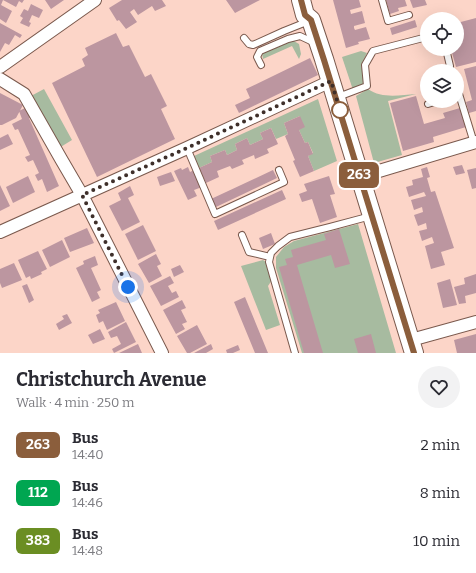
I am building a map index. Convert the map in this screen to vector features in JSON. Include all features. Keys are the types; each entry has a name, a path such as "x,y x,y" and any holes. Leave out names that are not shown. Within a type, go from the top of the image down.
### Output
{"main road":[{"path":"301,0 305,15 311,20 320,46 412,347"},
{"path":"311,0 314,12 311,20"}],"street":[{"path":"0,67 95,0"},
{"path":"0,79 24,94 82,195 162,353"},
{"path":"0,232 331,81"},
{"path":"360,176 475,142"},
{"path":"412,347 476,322"}],"lane":[{"path":"382,0 388,21 409,15"},
{"path":"244,38 249,44 253,45 311,20"},
{"path":"261,65 257,57 260,50 288,38 300,36 320,46"},
{"path":"336,98 368,86 365,65 373,51 420,39"},
{"path":"464,108 475,142"},
{"path":"187,148 215,214 284,182 279,170"},
{"path":"295,353 269,262 271,253 290,237 330,228 372,216"},
{"path":"242,235 249,252 270,257"}],"green space":[{"path":"292,40 299,44 301,54 299,59 292,46 263,59 262,53"},
{"path":"361,51 367,53 361,65 365,83 353,90 342,57"},
{"path":"44,89 72,140 59,148 31,96"},
{"path":"368,89 385,95 416,94 388,101 402,155 374,163 356,96"},
{"path":"318,99 337,161 314,171 308,156 313,153 308,142 305,143 299,130 300,116 284,123 288,134 276,139 271,128 260,133 263,139 250,145 247,138 235,144 237,150 227,155 225,150 210,156 212,162 199,168 194,156"},
{"path":"358,224 396,353 302,353 276,268 276,257 284,247 294,241"},
{"path":"263,260 266,262 272,280 268,286 280,325 266,330 241,266"}],"building":[{"path":"0,0 3,0 1,5 12,11 6,23 0,19"},
{"path":"3,0 24,0 22,3 19,1 16,7"},
{"path":"45,0 64,0 51,9"},
{"path":"122,0 162,0 166,6 155,11 152,6 138,15 134,9 130,12 137,22 126,29 119,20 117,21 109,8"},
{"path":"226,0 260,0 235,13"},
{"path":"333,0 359,0 361,7 350,10 351,14 362,11 365,23 354,26 354,28 355,30 366,27 370,39 358,42 359,44 346,48"},
{"path":"386,0 405,0 407,6 398,8 399,11 390,14"},
{"path":"410,0 425,0 427,5 413,8"},
{"path":"31,4 43,10 39,18 32,15 29,22 31,23 29,27 20,23 23,18 20,16 24,9 28,11"},
{"path":"476,18 476,62 464,65 455,64 453,56 464,56 464,21"},
{"path":"415,20 417,27 392,35 390,28"},
{"path":"0,23 22,35 20,38 15,35 9,45 5,43 0,52"},
{"path":"116,33 123,47 129,45 145,77 151,74 167,106 161,109 175,139 97,177 52,83 85,66 82,59 88,55 85,48"},
{"path":"310,58 318,75 239,113 235,105 250,98 246,89"},
{"path":"476,66 476,111 469,113 466,102 472,100 464,69"},
{"path":"0,93 23,105 16,118 2,125 0,125"},
{"path":"416,96 424,124 445,118 443,113 460,108 466,127 433,137 434,142 403,151 390,103"},
{"path":"27,107 32,117 29,118 59,186 47,192 42,179 38,181 35,175 39,173 33,160 28,162 25,157 30,155 18,129 15,130 12,124 22,119 19,111"},
{"path":"300,116 305,127 299,130 305,143 308,142 313,154 308,156 314,171 300,177 285,136 288,134 284,123"},
{"path":"271,128 278,144 267,149 269,153 255,159 254,155 242,160 244,164 232,169 230,166 217,171 219,177 206,183 199,168 212,162 210,156 225,150 227,155 237,150 235,144 247,138 250,145 263,139 260,133"},
{"path":"8,134 13,144 0,150 0,138"},
{"path":"462,165 465,173 456,175 453,167"},
{"path":"188,167 190,172 194,170 202,187 194,190 197,196 188,200 174,171 181,168 182,170"},
{"path":"427,167 430,177 427,178 431,192 435,191 454,248 441,252 445,265 431,269 425,246 434,243 432,237 422,241 419,231 427,229 426,223 418,226 414,215 423,212 422,207 414,210 411,200 426,196 424,192 409,197 406,187 413,185 412,180 423,177 421,169"},
{"path":"476,168 476,188 472,189 467,170"},
{"path":"273,170 277,178 216,207 211,199"},
{"path":"171,172 175,181 160,186 157,177"},
{"path":"28,176 35,192 13,203 6,187"},
{"path":"329,176 335,194 330,195 337,217 320,223 312,199 302,202 299,194 307,191 304,184"},
{"path":"0,185 10,206 0,211"},
{"path":"130,186 134,195 128,198 140,222 122,231 109,206 121,200 118,193"},
{"path":"282,190 286,199 218,230 214,221"},
{"path":"143,225 156,251 138,260 125,234"},
{"path":"87,228 94,243 70,252 64,238"},
{"path":"339,229 350,264 335,268 331,255 297,265 323,353 304,353 279,267 287,265 285,259 293,257 291,250 326,240 324,234"},
{"path":"271,233 275,244 263,249 259,238"},
{"path":"62,240 70,257 50,267 42,250"},
{"path":"38,251 47,269 41,272 42,274 31,279 30,276 26,278 18,260"},
{"path":"156,254 161,264 157,266 162,276 149,283 138,264"},
{"path":"95,256 98,265 91,268 101,290 97,292 100,298 92,302 76,268 84,264 83,261"},
{"path":"14,263 22,280 2,288 0,283 0,269"},
{"path":"180,265 184,272 174,277 171,269"},
{"path":"476,274 476,293 465,296 466,303 459,304 454,287 465,284 464,278"},
{"path":"170,276 174,283 168,286 172,293 176,291 179,297 161,306 150,286"},
{"path":"450,279 457,305 443,308 437,283"},
{"path":"27,284 34,300 29,303 22,286"},
{"path":"245,297 268,353 255,353 234,302"},
{"path":"182,300 186,308 181,310 187,322 182,324 185,329 176,334 163,310"},
{"path":"116,302 125,321 107,330 103,321 99,323 96,315 100,313 98,310"},
{"path":"67,314 72,323 59,330 56,324 64,319 62,316"},
{"path":"126,322 136,342 114,353 112,349 121,344 117,336 111,338 108,332"},
{"path":"197,325 207,344 190,353 187,353 177,336"},
{"path":"100,329 105,339 93,344 88,335"},
{"path":"371,334 376,353 358,353 354,339"},
{"path":"476,334 476,353 457,353 454,340"},
{"path":"138,344 142,353 119,353"},
{"path":"211,344 213,349 206,353 194,353"},
{"path":"238,345 240,350 233,353 227,353 226,350"}],"bus line":[{"name":"263","path":"301,0 305,15 311,20 324,60 414,353"}],"route":[{"path":"128,287 82,195 331,81 340,110"}]}
